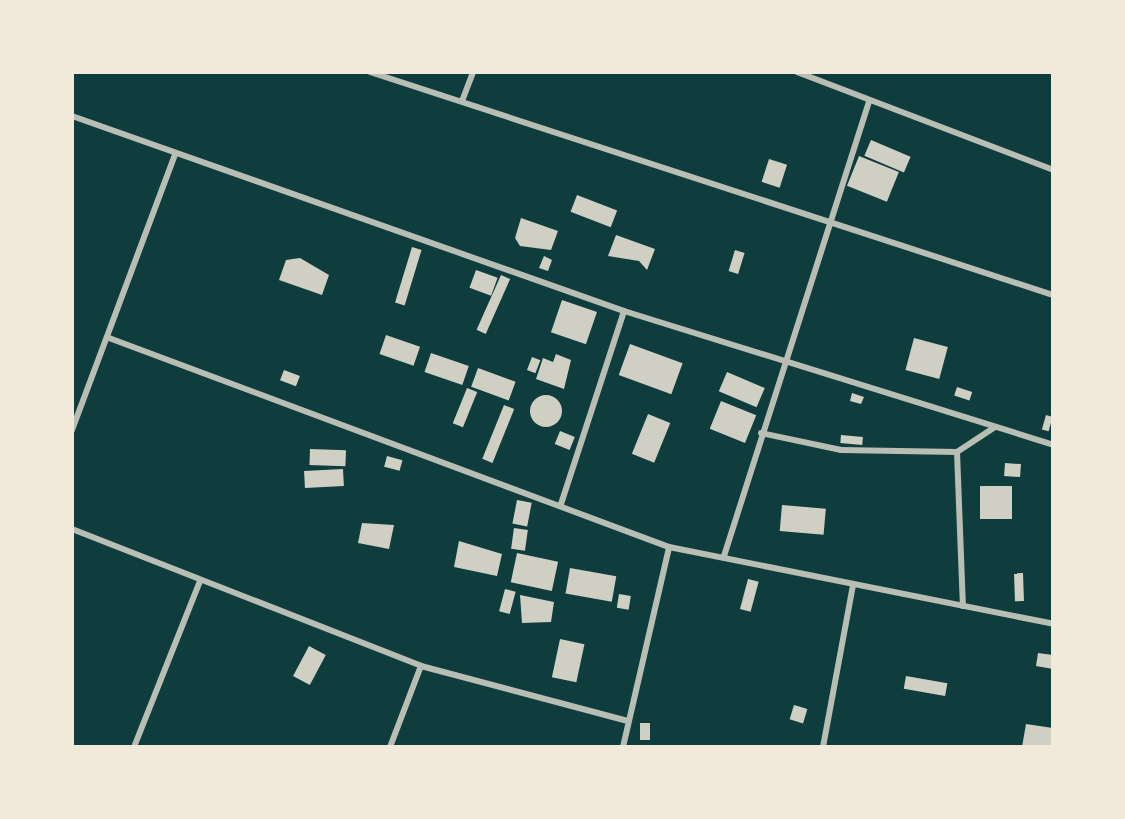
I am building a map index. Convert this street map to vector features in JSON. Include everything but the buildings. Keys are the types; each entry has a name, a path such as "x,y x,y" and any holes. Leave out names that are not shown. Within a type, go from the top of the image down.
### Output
{"street":[{"path":"370,72 826,218 1053,295"},
{"path":"462,101 473,72"},
{"path":"797,72 1053,170"},
{"path":"724,556 826,218 869,101"},
{"path":"72,116 624,311 1053,445"},
{"path":"72,430 109,338 175,154"},
{"path":"561,504 624,311"},
{"path":"109,338 561,504 669,547 1053,624"},
{"path":"761,433 841,450 957,452 995,427"},
{"path":"957,452 963,606"},
{"path":"72,529 421,666 627,721"},
{"path":"623,747 669,547"},
{"path":"134,747 200,581"},
{"path":"823,747 853,585"},
{"path":"390,747 421,666"}]}
